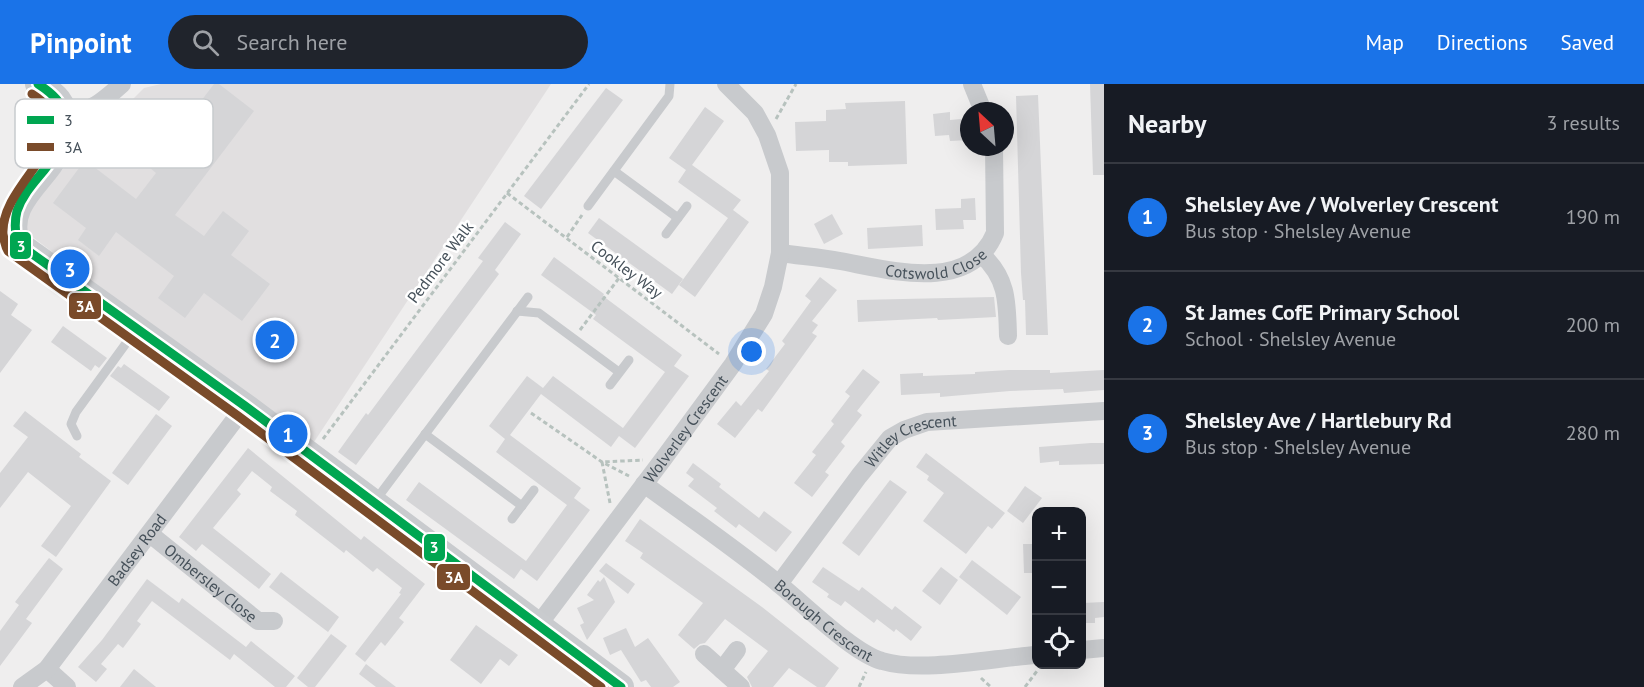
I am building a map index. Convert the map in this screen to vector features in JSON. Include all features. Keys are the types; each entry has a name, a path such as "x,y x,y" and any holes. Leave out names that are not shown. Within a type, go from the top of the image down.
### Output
{"street":[{"path":"38,84 58,99"},
{"path":"106,99 122,84"},
{"name":"Wolverley Crescent","path":"539,624 615,526 733,364 764,314 780,253 780,173 767,135 755,113 726,84"},
{"path":"972,84 979,102"},
{"name":"Cotswold Close","path":"780,253 824,258 914,274 960,268 982,255 990,246 995,233 994,156"},
{"path":"44,168 11,203 3,219 17,243 245,406 621,687"},
{"path":"982,255 993,265 1007,298 1008,336"},
{"name":"Badsey Road","path":"22,687 47,669 245,406"},
{"name":"Witley Crescent","path":"779,584 859,476 890,438 904,430 936,421 1104,411"},
{"name":"Borough Crescent","path":"644,484 779,584 859,650 880,661 898,665 931,664 1032,655"},
{"name":"Ombersley Close","path":"150,534 258,621 274,621"},
{"path":"1086,650 1104,648"},
{"path":"722,670 737,650"},
{"path":"704,654 741,687"},
{"path":"47,669 67,687"}],"lane":[{"path":"588,206 669,96 670,84"},
{"path":"614,171 678,218"},
{"path":"666,234 687,206"},
{"path":"374,502 528,297"},
{"path":"517,311 539,313 619,372"},
{"path":"77,436 71,424 76,412 137,328"},
{"path":"610,385 629,360"},
{"path":"425,434 522,506"},
{"path":"512,519 534,490"}],"path":[{"name":"Pedmore Walk","path":"311,455 589,84"},
{"path":"767,135 796,84"},
{"name":"Cookley Way","path":"507,193 733,364"},
{"path":"567,237 588,206"},
{"path":"574,339 620,278"},
{"path":"531,413 602,462 644,484"},
{"path":"602,462 664,458"},
{"path":"602,462 615,526"},
{"path":"1025,687 1038,669"}],"shaded area":[{"path":"161,84 551,84 310,448 26,232 29,203 64,168 213,168 213,99 133,99 144,88"}],"building":[{"path":"214,84 219,84 254,111 213,165 213,99 203,99"},
{"path":"1090,84 1104,84 1104,175 1093,175"},
{"path":"606,88 623,100 541,209 524,196"},
{"path":"1038,95 1048,335 1026,335 1025,300 1023,300 1021,273 1016,96"},
{"path":"905,101 907,164 848,166 848,162 829,162 829,150 796,151 795,122 826,121 826,110 846,109 845,103"},
{"path":"705,107 724,121 692,165 741,200 733,210 749,222 695,297 679,285 728,218 678,182 686,170 669,158"},
{"path":"950,112 950,120 960,119 960,140 950,141 949,135 935,136 933,114"},
{"path":"79,168 95,168 136,199 156,173 150,168 211,168 175,215 204,236 223,211 249,231 231,255 270,284 242,321 204,293 185,318 158,298 174,276 116,232 99,256 78,240 86,228 53,203"},
{"path":"975,198 976,220 963,220 964,229 936,230 935,209 961,208 961,199"},
{"path":"832,214 843,234 824,244 814,224"},
{"path":"599,218 683,279 672,294 588,233"},
{"path":"505,222 521,234 495,270 499,274 356,465 338,452 483,261 478,258"},
{"path":"922,225 923,246 868,249 867,228"},
{"path":"554,257 682,355 674,366 689,376 635,448 619,436 611,447 541,394 510,435 581,488 574,498 590,510 537,581 521,569 514,579 406,500 419,482 526,561 567,505 496,452 505,439 489,426 527,376 543,388 553,376 623,428 665,372 593,319 596,315 541,275"},
{"path":"820,277 837,290 812,321 818,325 812,333 817,336 762,412 758,409 735,438 717,424 736,401 741,406 769,371 766,369 785,344 782,341 811,301 805,296"},
{"path":"0,291 18,304 11,315 32,330 0,373"},
{"path":"994,297 996,317 858,322 857,300"},
{"path":"63,326 107,358 99,368 95,365 91,371 51,342"},
{"path":"124,364 170,397 159,411 110,376 118,366 121,368"},
{"path":"863,369 880,382 857,411 862,415 841,442 845,446 825,472 829,475 812,497 794,483 816,455 812,452 834,424 831,421 850,396 845,392"},
{"path":"1009,370 1050,370 1050,373 1104,370 1104,390 1064,393 1063,389 1010,391 940,397 940,393 901,395 900,374 923,373 923,376"},
{"path":"25,411 81,454 79,457 111,481 56,557 41,546 71,506 28,472 0,508 0,473 28,437 13,426"},
{"path":"156,414 172,426 128,485 112,473"},
{"path":"1104,443 1104,464 1059,465 1059,461 1040,463 1039,447"},
{"path":"248,448 361,540 364,536 425,584 399,618 404,622 385,646 381,642 365,662 355,654 401,594 399,593 402,588 377,568 373,572 346,550 344,553 295,515 297,511 270,491 272,487 252,471 237,490 241,494 213,528 271,574 259,589 202,544 196,551 179,537"},
{"path":"926,453 1005,513 992,529 988,526 966,554 923,521 944,493 927,480 929,476 916,467"},
{"path":"693,463 759,518 764,511 792,532 776,552 739,524 736,528 714,511 717,508 688,486 694,479 686,473"},
{"path":"890,480 907,492 859,556 842,543"},
{"path":"1025,486 1042,498 1035,507 1032,507 1032,511 1023,523 1007,511"},
{"path":"640,519 762,607 839,668 825,687 817,687 789,668 773,687 752,687 747,677 768,651 725,619 705,643 694,649 678,635 703,603 640,558 643,553 625,541"},
{"path":"1023,544 1032,544 1032,573 1024,573"},
{"path":"49,558 63,569 26,619 32,623 0,666 0,631 19,605 15,602"},
{"path":"972,560 1021,597 1007,615 959,577"},
{"path":"606,563 635,584 628,594 599,571"},
{"path":"823,567 859,591 862,587 892,610 895,606 922,627 911,641 896,629 894,632 877,619 874,623 845,601 841,606 827,597 829,594 812,582"},
{"path":"941,567 958,580 940,605 922,591"},
{"path":"281,572 339,617 328,632 269,587"},
{"path":"604,577 615,602 587,640 580,625 584,623 577,608 594,600 587,595 598,580 600,582"},
{"path":"147,579 179,603 182,598 246,647 251,641 295,676 286,687 275,687 234,654 230,660 152,601 137,621 141,624 123,648 118,644 101,664 107,669 96,682 78,667 102,640"},
{"path":"1104,602 1104,617 1095,618 1095,623 1086,623 1086,603"},
{"path":"476,625 518,655 509,666 500,659 481,684 450,660"},
{"path":"626,628 635,647 648,638 680,682 673,687 651,687 646,680 641,682 621,650 610,655 603,638"},
{"path":"331,634 347,646 315,687 308,687 297,678"},
{"path":"366,664 396,687 376,687 359,674"},
{"path":"134,669 156,687 120,687"}],"transit line":[{"name":"3","path":"38,84 56,99"},
{"name":"3A","path":"32,94 38,99"},
{"name":"3A","path":"34,168 15,195 6,214 3,234 8,251 238,416 601,687"},
{"name":"3","path":"45,168 28,190 17,211 15,219 17,243 245,406 621,687"}],"place":[{"name":"Shelsley Ave / Hartlebury Rd","path":"70,269"},
{"name":"St James CofE Primary School","path":"275,340"},
{"name":"Shelsley Ave / Wolverley Crescent","path":"288,434"}]}
